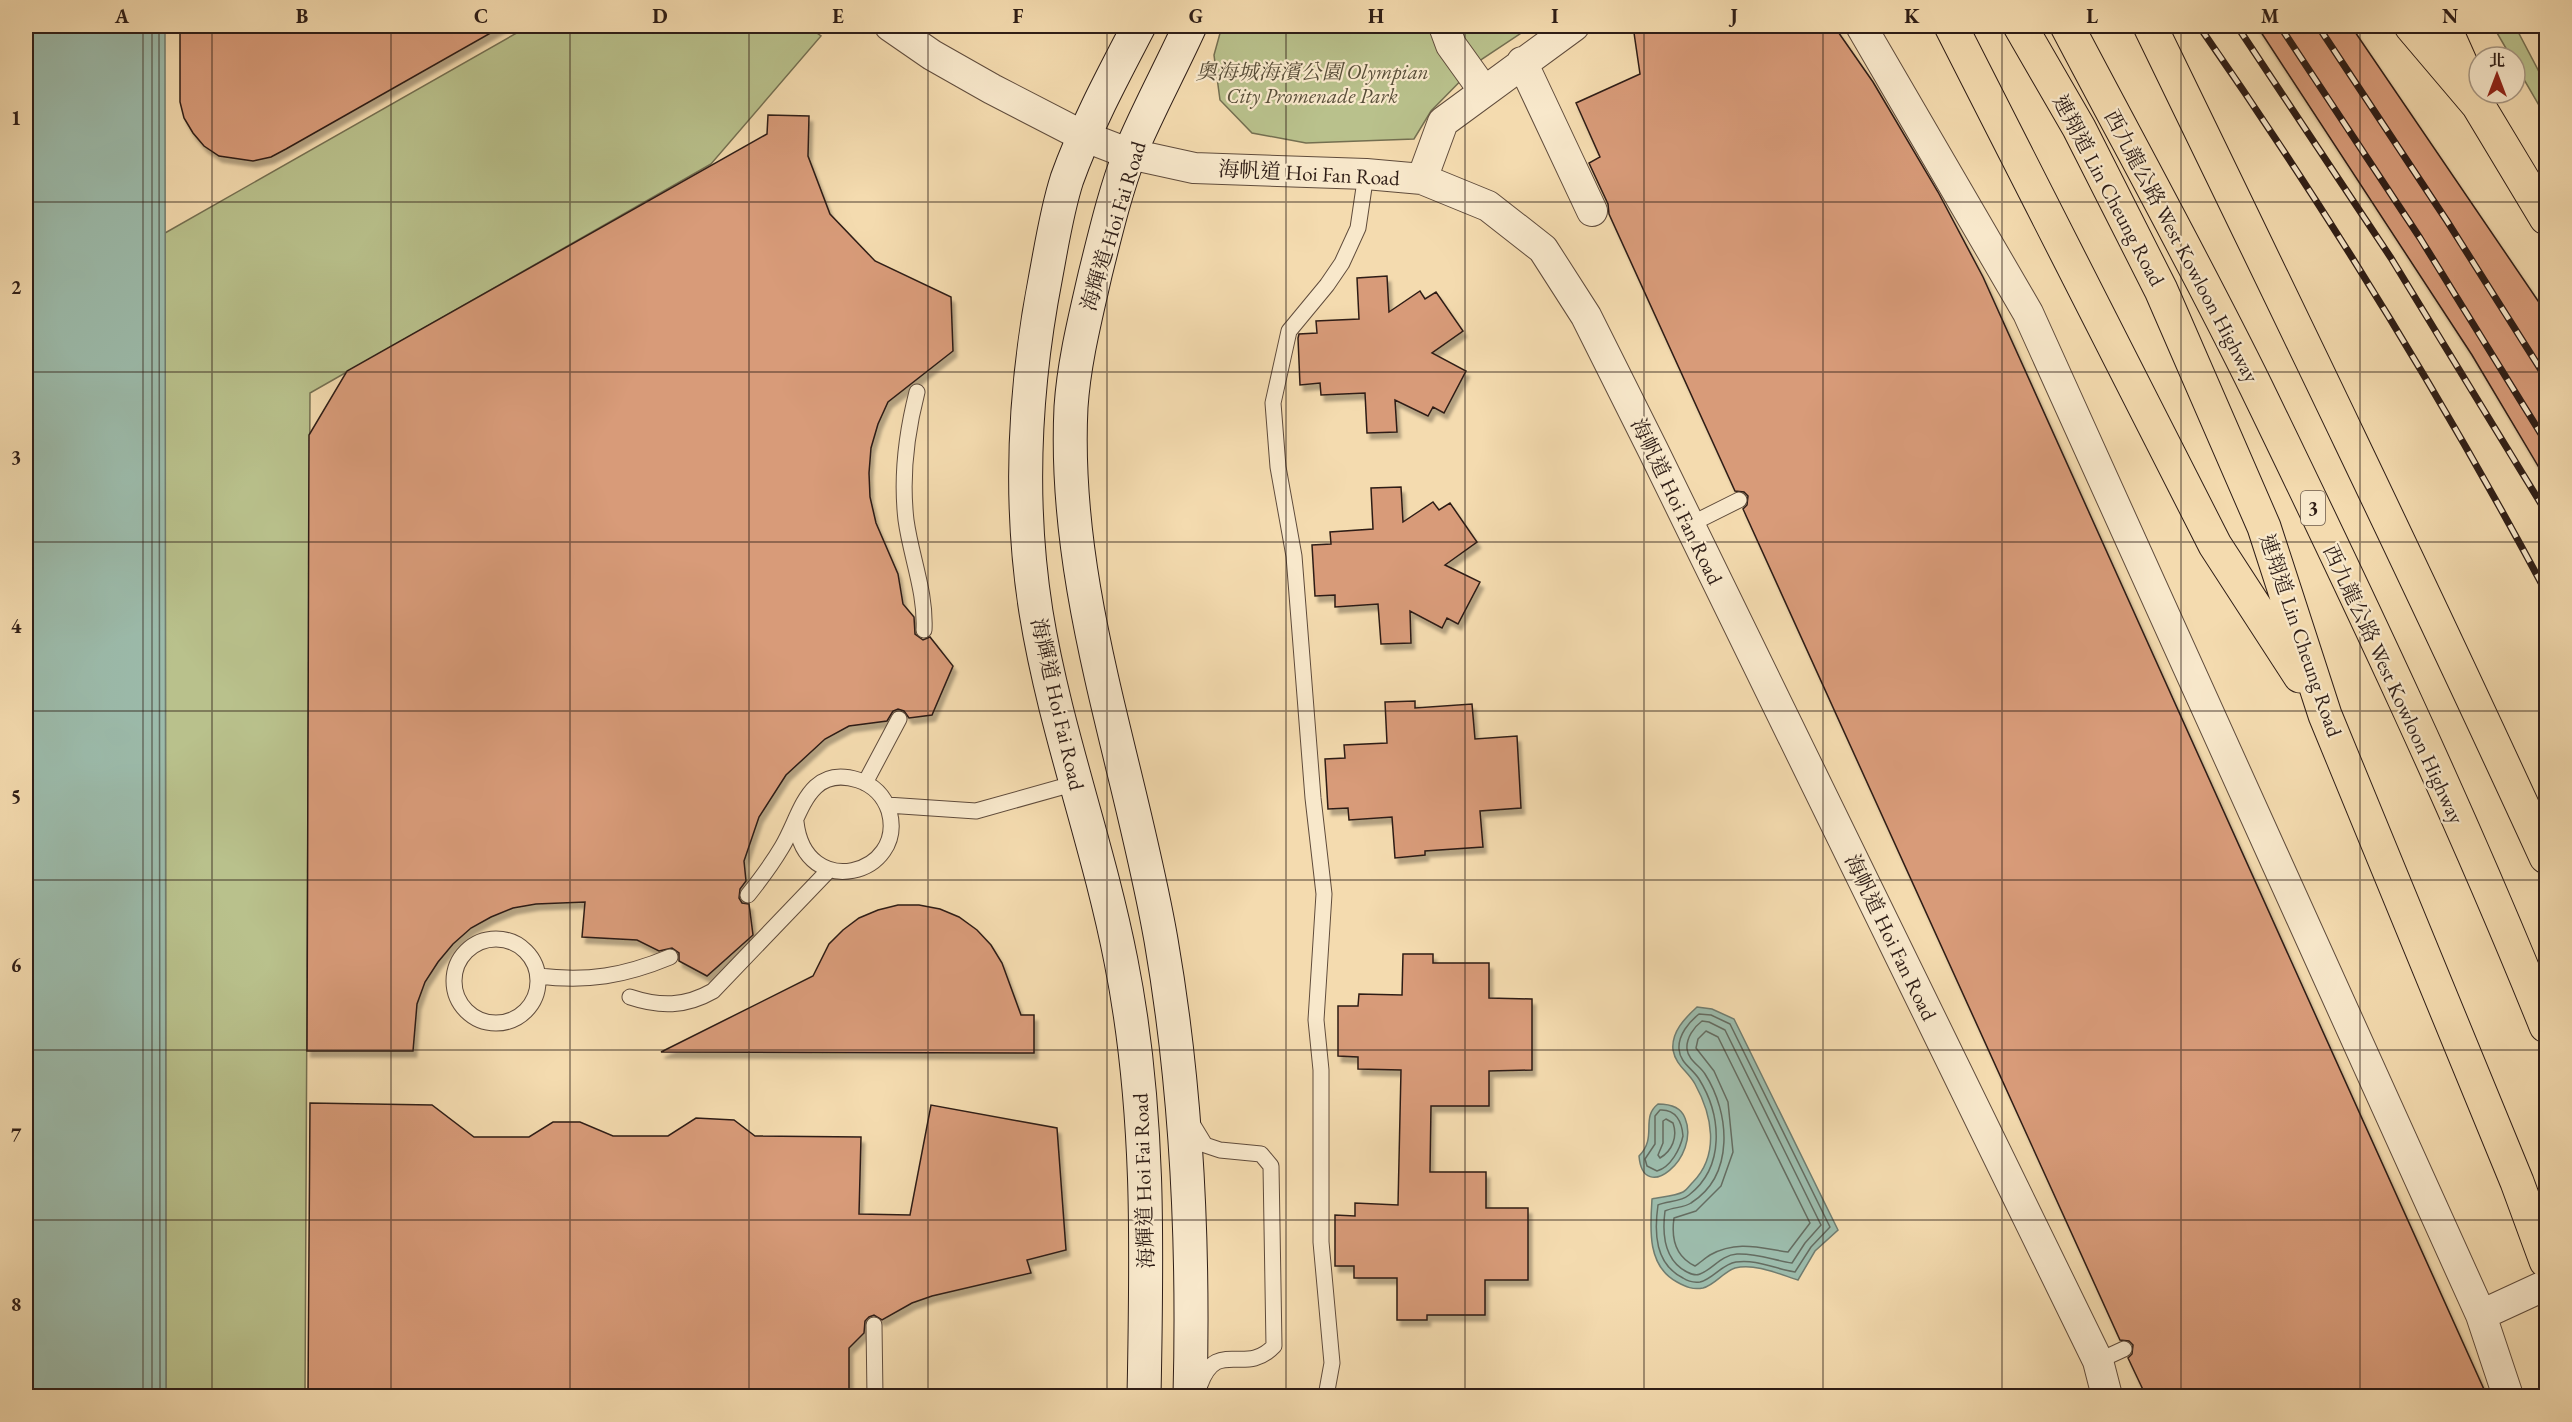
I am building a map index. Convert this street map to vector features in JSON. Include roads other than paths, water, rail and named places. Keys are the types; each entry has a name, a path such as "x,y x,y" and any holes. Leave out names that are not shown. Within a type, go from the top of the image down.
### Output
{"highway":[{"path":"1951,26 2214,545 2325,715"},
{"name":"連翔道 Lin Cheung Road","path":"2020,26 2079,128 2161,290 2265,527 2325,715 2517,1182 2547,1261"},
{"name":"西九龍公路 West Kowloon Highway","path":"2067,26 2255,385 2401,694 2508,932 2541,1014"},
{"path":"2150,26 2313,362 2547,857"},
{"path":"2411,26 2467,92"},
{"path":"2444,26 2467,79"},
{"path":"2478,105 2547,218"}],"street":[{"name":"海帆道 Hoi Fan Road","path":"890,26 932,55 1083,136 1130,154 1194,168 1422,178 1488,206 1543,249 1586,316 1689,525 2097,1361 2107,1396"},
{"name":"海輝道 Hoi Fai Road","path":"1138,26 1083,136 1066,182 1053,234 1033,342 1026,435 1026,523 1036,612 1060,726 1121,960 1139,1070 1147,1222 1144,1396"},
{"name":"海輝道 Hoi Fai Road","path":"1190,26 1130,154 1078,344 1071,406 1074,522 1102,688 1142,846 1161,940 1180,1064 1192,1314 1190,1396"},
{"path":"1444,26 1451,45 1484,91"},
{"path":"1422,178 1443,122 1574,26"},
{"path":"1861,26 2028,313 2481,1315 2508,1396"},
{"path":"1522,62 1592,211"},
{"path":"2481,1315 2547,1285"}],"lane":[{"path":"1326,1396 1332,1363 1321,1242 1321,1070 1316,1020 1324,894 1313,798 1294,556 1278,467 1273,404 1290,331 1342,263 1358,228 1366,174"},
{"path":"917,392 909,423 904,485 906,520 921,588 924,630"},
{"path":"1689,525 1739,500"},
{"path":"865,783 899,719"},
{"path":"748,895 766,872 796,822 800,807 808,794 820,784 835,778 851,778 865,783 878,792 887,805 891,820 890,836 879,856 860,869 844,872 829,870 815,863 804,852 798,837 796,822"},
{"path":"887,805 976,811 1076,783"},
{"path":"630,997 650,1004 670,1006 699,999 713,991 829,870"},
{"path":"501,939 514,943 526,951 534,963 538,976 537,990 532,1003 523,1014 510,1021 483,1022 460,1006 454,993 453,979 459,960 473,945 486,940 501,939"},
{"path":"538,976 589,979 617,976 670,957"},
{"path":"1182,1110 1205,1145 1220,1150 1261,1154 1271,1166 1274,1346 1266,1355 1252,1359 1217,1360 1206,1368 1196,1396"},
{"path":"874,1325 875,1396"},
{"path":"2097,1361 2124,1349"}],"water":[{"path":"26,26 165,26 166,1396 26,1396"},
{"path":"1697,1007 1712,1009 1734,1019 1838,1230 1815,1251 1798,1280 1767,1270 1743,1267 1731,1270 1711,1284 1699,1289 1680,1284 1667,1275 1655,1257 1651,1234 1652,1199 1686,1190 1702,1171 1710,1147 1711,1134 1706,1108 1692,1079 1679,1064 1673,1050 1677,1031"},
{"path":"1658,1104 1681,1111 1688,1133 1679,1160 1670,1170 1660,1176 1650,1177 1643,1170 1639,1156 1645,1149 1649,1135 1650,1115"}],"railway":[{"path":"2199,26 2292,163 2381,304 2466,447 2546,592"},
{"path":"2237,26 2391,258 2546,512"},
{"path":"2280,26 2420,238 2546,442"},
{"path":"2318,26 2447,221 2546,378"}],"park label":[{"name":"奧海城海濱公園 Olympian City Promenade Park","path":"1312,83"}]}
